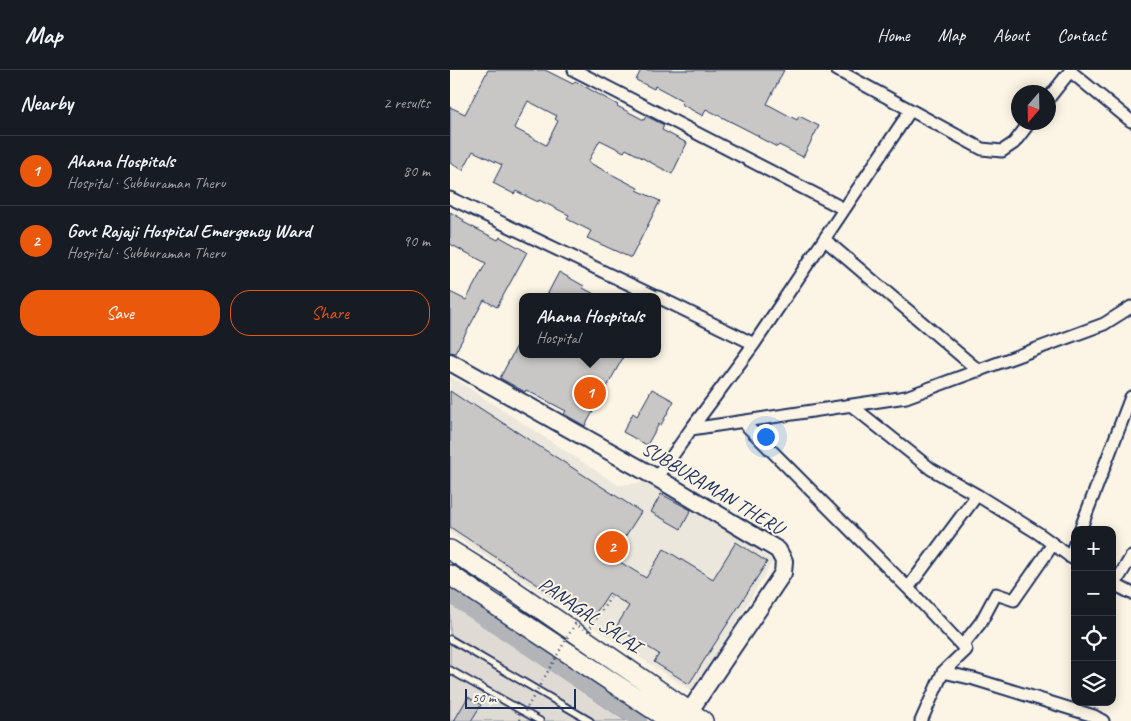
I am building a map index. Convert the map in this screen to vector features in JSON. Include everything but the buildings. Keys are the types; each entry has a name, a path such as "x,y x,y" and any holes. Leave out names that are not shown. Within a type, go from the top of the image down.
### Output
{"main road":[{"name":"PANAGAL SALAI","path":"450,550 506,586 692,718"},
{"path":"450,575 670,721"}],"street":[{"path":"574,70 844,209"},
{"path":"837,70 982,149 1002,151 1014,143 1024,130"},
{"path":"1056,89 1071,71 1131,121"},
{"path":"657,478 754,344 910,111"},
{"path":"450,198 649,293"},
{"path":"824,239 979,371"},
{"path":"661,299 754,344"},
{"path":"691,429 906,397 1104,324 1131,307"},
{"name":"SUBBURAMAN THERU","path":"450,362 657,478 778,550 784,561 783,573 692,718"},
{"path":"1082,526 1131,397"},
{"path":"852,406 931,469 977,495 1071,557"},
{"path":"743,422 908,588 966,650 943,672 921,721"},
{"path":"908,588 977,495"},
{"path":"962,646 981,622 996,594 1014,600 1053,544"},
{"path":"1116,580 1131,557"},
{"path":"1116,584 1131,593"},
{"path":"943,672 974,679 1094,716 1103,721"}],"lane":[{"path":"450,639 590,721"},
{"path":"450,670 540,721"}],"path":[{"path":"520,720 574,624 588,631 612,595"}],"shaded area":[{"path":"450,376 618,485 656,481 773,561 694,693 450,533"},
{"path":"450,603 626,721 450,721"}],"waterway":[{"path":"450,596 640,721"}],"place":[{"name":"Ahana Hospitals","path":"590,393"},
{"name":"Govt Rajaji Hospital Emergency Ward","path":"612,547"}]}
